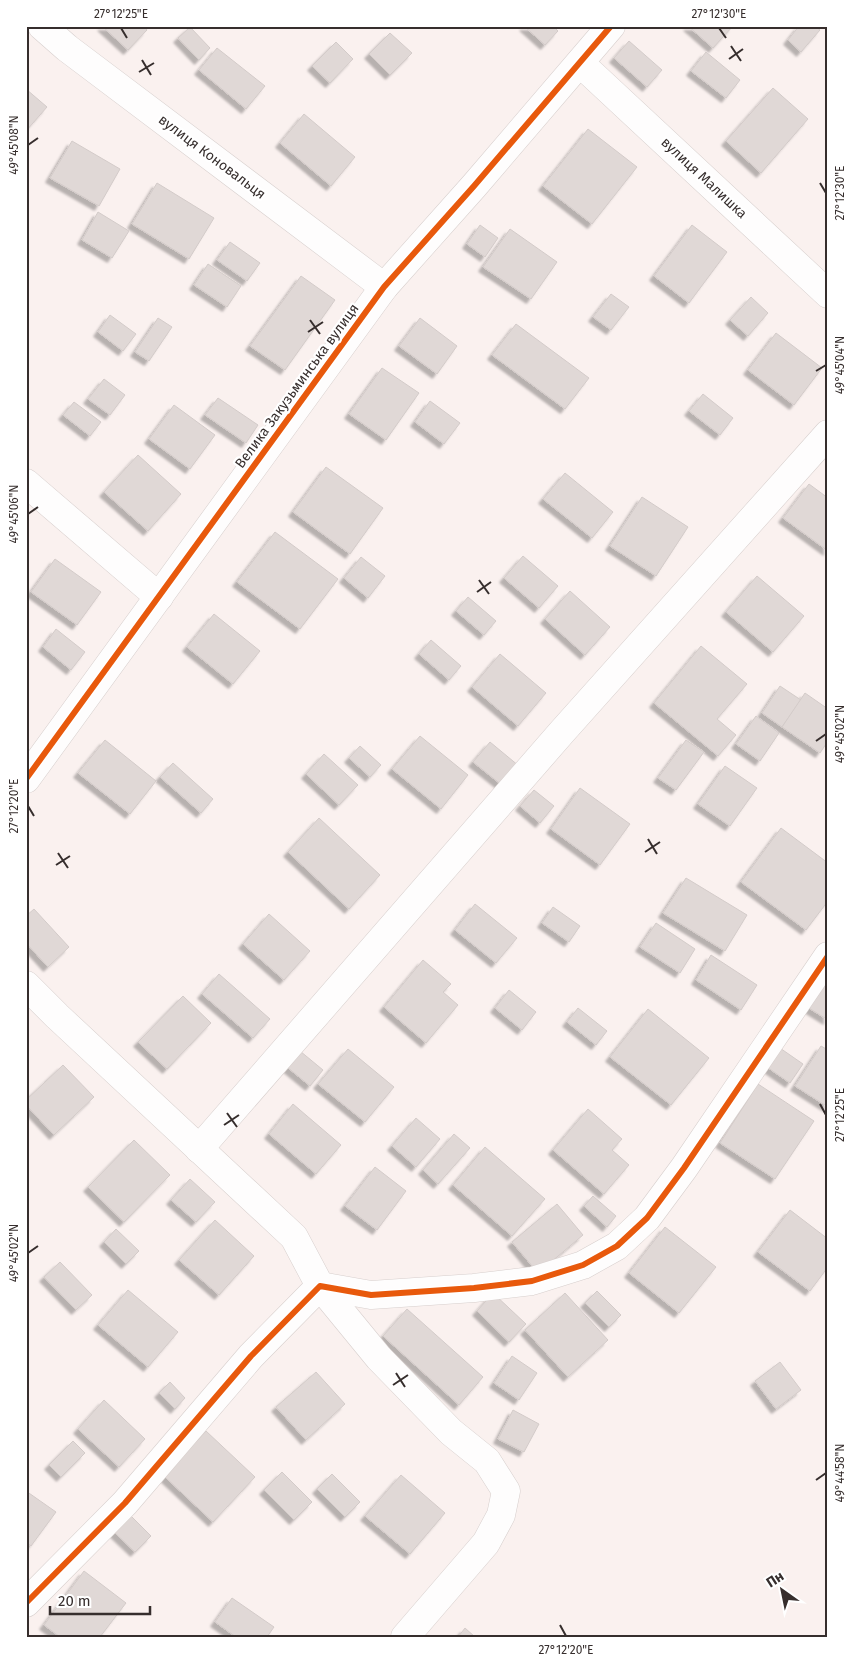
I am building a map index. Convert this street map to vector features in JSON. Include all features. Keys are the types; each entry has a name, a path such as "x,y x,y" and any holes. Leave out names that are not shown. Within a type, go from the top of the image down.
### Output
{"street":[{"name":"вулиця Коновальця","path":"42,26 67,48 384,287"},
{"name":"Велика Закузьминська вулиця","path":"26,779 384,287 474,186 611,26"},
{"name":"вулиця Малишка","path":"580,62 828,294"},
{"path":"199,1149 548,748 828,434"},
{"path":"26,483 159,597"},
{"path":"320,1286 371,1295 532,1281 583,1265 617,1246 647,1218 684,1168 828,956"},
{"path":"26,985 294,1238 320,1286 379,1358 451,1432 486,1461 506,1490 502,1515 486,1542 405,1637"},
{"path":"26,1603 125,1503 251,1356 320,1286"}],"building":[{"path":"102,26 144,26 147,30 128,50"},
{"path":"524,26 553,26 558,31 545,45"},
{"path":"688,26 733,26 713,48"},
{"path":"799,26 815,26 820,30 801,52 788,40"},
{"path":"190,27 210,48 199,60 178,38"},
{"path":"390,33 412,53 390,75 369,54"},
{"path":"629,41 662,70 647,87 614,58"},
{"path":"336,42 353,59 330,83 312,66"},
{"path":"217,48 265,86 246,109 199,70"},
{"path":"706,52 740,80 726,98 691,71"},
{"path":"773,88 808,119 761,173 726,141"},
{"path":"26,89 47,107 26,131"},
{"path":"304,114 355,157 331,186 280,143"},
{"path":"588,129 637,167 592,224 543,186"},
{"path":"72,141 120,169 99,206 50,178"},
{"path":"157,183 214,218 189,259 132,224"},
{"path":"98,212 129,231 112,258 82,240"},
{"path":"480,225 498,238 485,257 467,244"},
{"path":"692,225 727,252 689,303 654,276"},
{"path":"510,229 557,262 531,299 483,267"},
{"path":"230,242 260,263 247,281 217,260"},
{"path":"208,264 241,286 227,307 194,285"},
{"path":"301,276 335,300 285,370 250,346"},
{"path":"611,294 629,307 611,330 593,317"},
{"path":"751,297 768,313 748,336 730,320"},
{"path":"110,315 136,334 123,351 98,332"},
{"path":"158,318 172,327 149,361 135,352"},
{"path":"420,318 457,346 437,374 399,346"},
{"path":"516,324 589,378 565,409 492,355"},
{"path":"776,333 822,368 794,405 748,370"},
{"path":"382,368 419,393 386,440 349,414"},
{"path":"104,379 125,395 110,415 88,399"},
{"path":"703,394 733,418 720,435 689,411"},
{"path":"218,398 258,425 246,443 205,415"},
{"path":"430,401 460,423 444,444 415,422"},
{"path":"74,402 101,422 90,436 63,415"},
{"path":"174,405 215,435 190,469 149,439"},
{"path":"138,455 181,494 148,531 104,492"},
{"path":"326,467 383,508 350,554 293,512"},
{"path":"565,473 613,512 592,538 543,499"},
{"path":"809,484 828,498 828,551 783,518"},
{"path":"642,497 688,527 656,576 610,546"},
{"path":"275,532 338,579 300,629 237,582"},
{"path":"523,556 558,586 539,608 504,578"},
{"path":"361,557 385,576 368,598 344,578"},
{"path":"55,559 101,592 77,625 31,592"},
{"path":"757,576 804,616 773,652 726,612"},
{"path":"570,591 610,627 585,655 545,619"},
{"path":"468,597 496,621 484,635 456,611"},
{"path":"214,614 260,651 233,684 187,647"},
{"path":"56,629 85,652 71,670 43,647"},
{"path":"431,640 461,666 449,680 419,654"},
{"path":"701,646 747,684 717,719 736,735 718,756 654,703"},
{"path":"500,654 546,693 518,726 472,687"},
{"path":"780,686 801,700 782,727 762,713"},
{"path":"805,693 828,709 828,741 820,753 782,727"},
{"path":"756,716 779,733 760,761 736,744"},
{"path":"420,736 468,775 441,809 392,769"},
{"path":"105,740 156,781 130,814 78,773"},
{"path":"686,740 704,752 676,790 658,778"},
{"path":"490,742 519,766 503,786 473,762"},
{"path":"360,746 381,765 370,777 349,758"},
{"path":"324,754 358,785 339,805 306,774"},
{"path":"173,763 213,799 201,813 160,777"},
{"path":"725,766 757,788 730,826 698,804"},
{"path":"580,788 630,824 600,865 551,829"},
{"path":"534,790 554,806 540,823 520,806"},
{"path":"319,818 380,875 349,909 288,852"},
{"path":"781,828 828,863 828,901 806,930 741,882"},
{"path":"686,878 747,915 725,951 663,913"},
{"path":"475,904 517,938 496,963 455,930"},
{"path":"553,907 580,926 569,942 542,923"},
{"path":"34,909 69,947 48,967 26,943 26,916"},
{"path":"269,914 310,951 284,980 243,944"},
{"path":"656,923 695,949 680,973 640,947"},
{"path":"711,955 757,985 741,1010 696,980"},
{"path":"423,960 451,984 443,992 458,1005 426,1043 384,1007"},
{"path":"828,967 828,1020 804,1005"},
{"path":"219,974 270,1019 253,1038 202,994"},
{"path":"509,990 536,1012 522,1030 495,1008"},
{"path":"183,996 211,1023 167,1069 138,1042"},
{"path":"578,1008 607,1031 596,1045 567,1022"},
{"path":"648,1009 709,1058 671,1105 610,1057"},
{"path":"777,1046 803,1064 790,1083 764,1065"},
{"path":"821,1046 828,1050 828,1107 795,1086"},
{"path":"348,1049 394,1087 365,1122 318,1084"},
{"path":"300,1051 323,1070 310,1086 287,1067"},
{"path":"63,1065 94,1097 54,1135 26,1105 26,1100"},
{"path":"758,1084 814,1121 775,1179 720,1143"},
{"path":"293,1104 341,1145 316,1174 269,1134"},
{"path":"588,1109 622,1139 612,1150 629,1165 604,1194 553,1150"},
{"path":"416,1118 440,1139 416,1167 392,1146"},
{"path":"454,1134 470,1148 438,1184 423,1170"},
{"path":"134,1140 170,1175 124,1222 88,1187"},
{"path":"485,1147 545,1199 512,1236 453,1185"},
{"path":"375,1167 406,1191 377,1230 345,1206"},
{"path":"190,1179 215,1202 196,1222 171,1200"},
{"path":"593,1196 616,1216 607,1227 584,1206"},
{"path":"557,1204 583,1235 538,1273 512,1242"},
{"path":"790,1210 828,1239 828,1267 810,1291 758,1252"},
{"path":"215,1220 254,1256 219,1295 179,1260"},
{"path":"665,1227 716,1267 679,1313 629,1273"},
{"path":"116,1229 139,1251 126,1264 104,1242"},
{"path":"60,1262 92,1295 76,1310 44,1277"},
{"path":"128,1290 178,1332 148,1367 98,1325"},
{"path":"597,1291 621,1315 609,1327 585,1303"},
{"path":"493,1293 526,1324 509,1342 477,1311"},
{"path":"565,1293 608,1340 568,1377 525,1330"},
{"path":"407,1309 483,1377 459,1405 383,1336"},
{"path":"512,1356 537,1373 519,1400 494,1383"},
{"path":"780,1362 801,1390 776,1409 755,1381"},
{"path":"316,1372 345,1404 306,1440 276,1407"},
{"path":"170,1382 185,1398 175,1409 159,1393"},
{"path":"104,1400 145,1439 119,1467 78,1429"},
{"path":"513,1410 539,1424 524,1452 498,1439"},
{"path":"206,1431 255,1477 213,1522 164,1476"},
{"path":"73,1441 85,1453 61,1477 49,1465"},
{"path":"282,1472 312,1502 294,1520 264,1490"},
{"path":"332,1474 360,1502 345,1517 317,1489"},
{"path":"401,1475 445,1513 410,1554 365,1516"},
{"path":"26,1491 56,1512 31,1546 26,1542"},
{"path":"128,1513 151,1536 135,1552 112,1530"},
{"path":"84,1571 126,1603 100,1637 60,1637 44,1625"},
{"path":"232,1598 274,1627 267,1637 236,1637 215,1622"},
{"path":"465,1628 475,1637 458,1637"}],"cycle path":[{"path":"26,779 384,287 474,186 611,26"},
{"path":"26,1603 125,1503 251,1356 320,1286 371,1295 474,1288 532,1281 583,1265 617,1246 647,1218 684,1168 828,956"}]}
